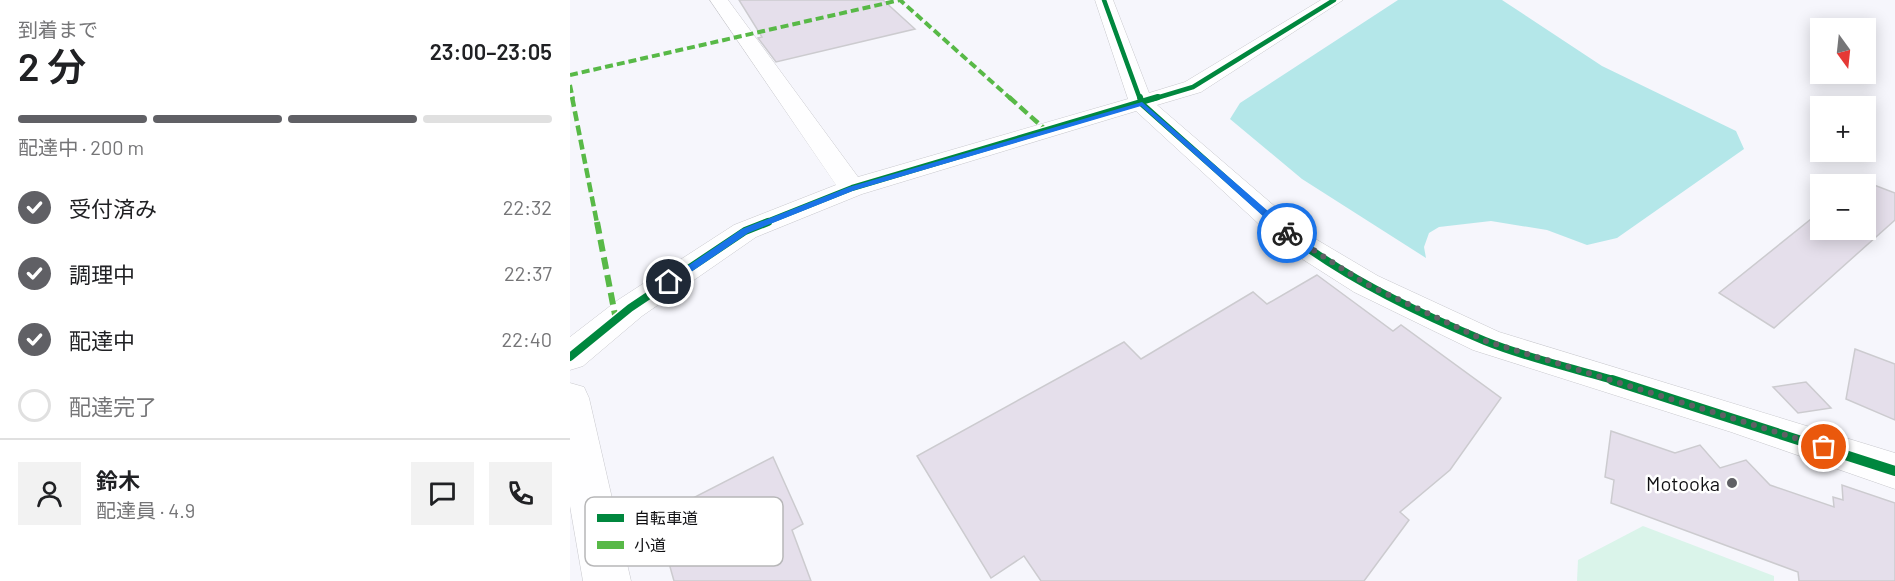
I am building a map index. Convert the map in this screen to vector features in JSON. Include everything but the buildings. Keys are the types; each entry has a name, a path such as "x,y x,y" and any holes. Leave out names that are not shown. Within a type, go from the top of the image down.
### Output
{"street":[{"path":"719,0 852,188"},
{"path":"1104,0 1142,104 1296,241 1366,284 1486,341 1738,419 1895,471"},
{"path":"570,357 630,308 745,231 852,188 1142,104 1193,87 1334,0"},
{"path":"570,398 590,497"},
{"path":"604,566 607,581"}],"green space":[{"path":"1643,526 1774,576 1774,581 1577,581 1578,560"}],"water":[{"path":"1398,0 1502,0 1602,66 1736,131 1744,149 1617,238 1587,245 1547,230 1491,221 1439,227 1429,233 1424,247 1426,258 1302,179 1230,119 1240,103"}],"marked path":[{"path":"570,75 900,0 1047,131"},
{"path":"570,85 616,320"}],"cycle path":[{"path":"1104,0 1142,104 1296,241 1366,284 1486,341 1738,419 1895,471"},
{"path":"570,357 630,308 745,231 852,188 1193,87 1334,0"}],"way so far":[{"path":"1287,233 1296,241 1366,284 1486,341 1824,447"}],"place":[{"name":"Motooka","path":"1732,483"}],"route":[{"path":"669,282 745,231 852,188 1142,104 1287,233"}]}
